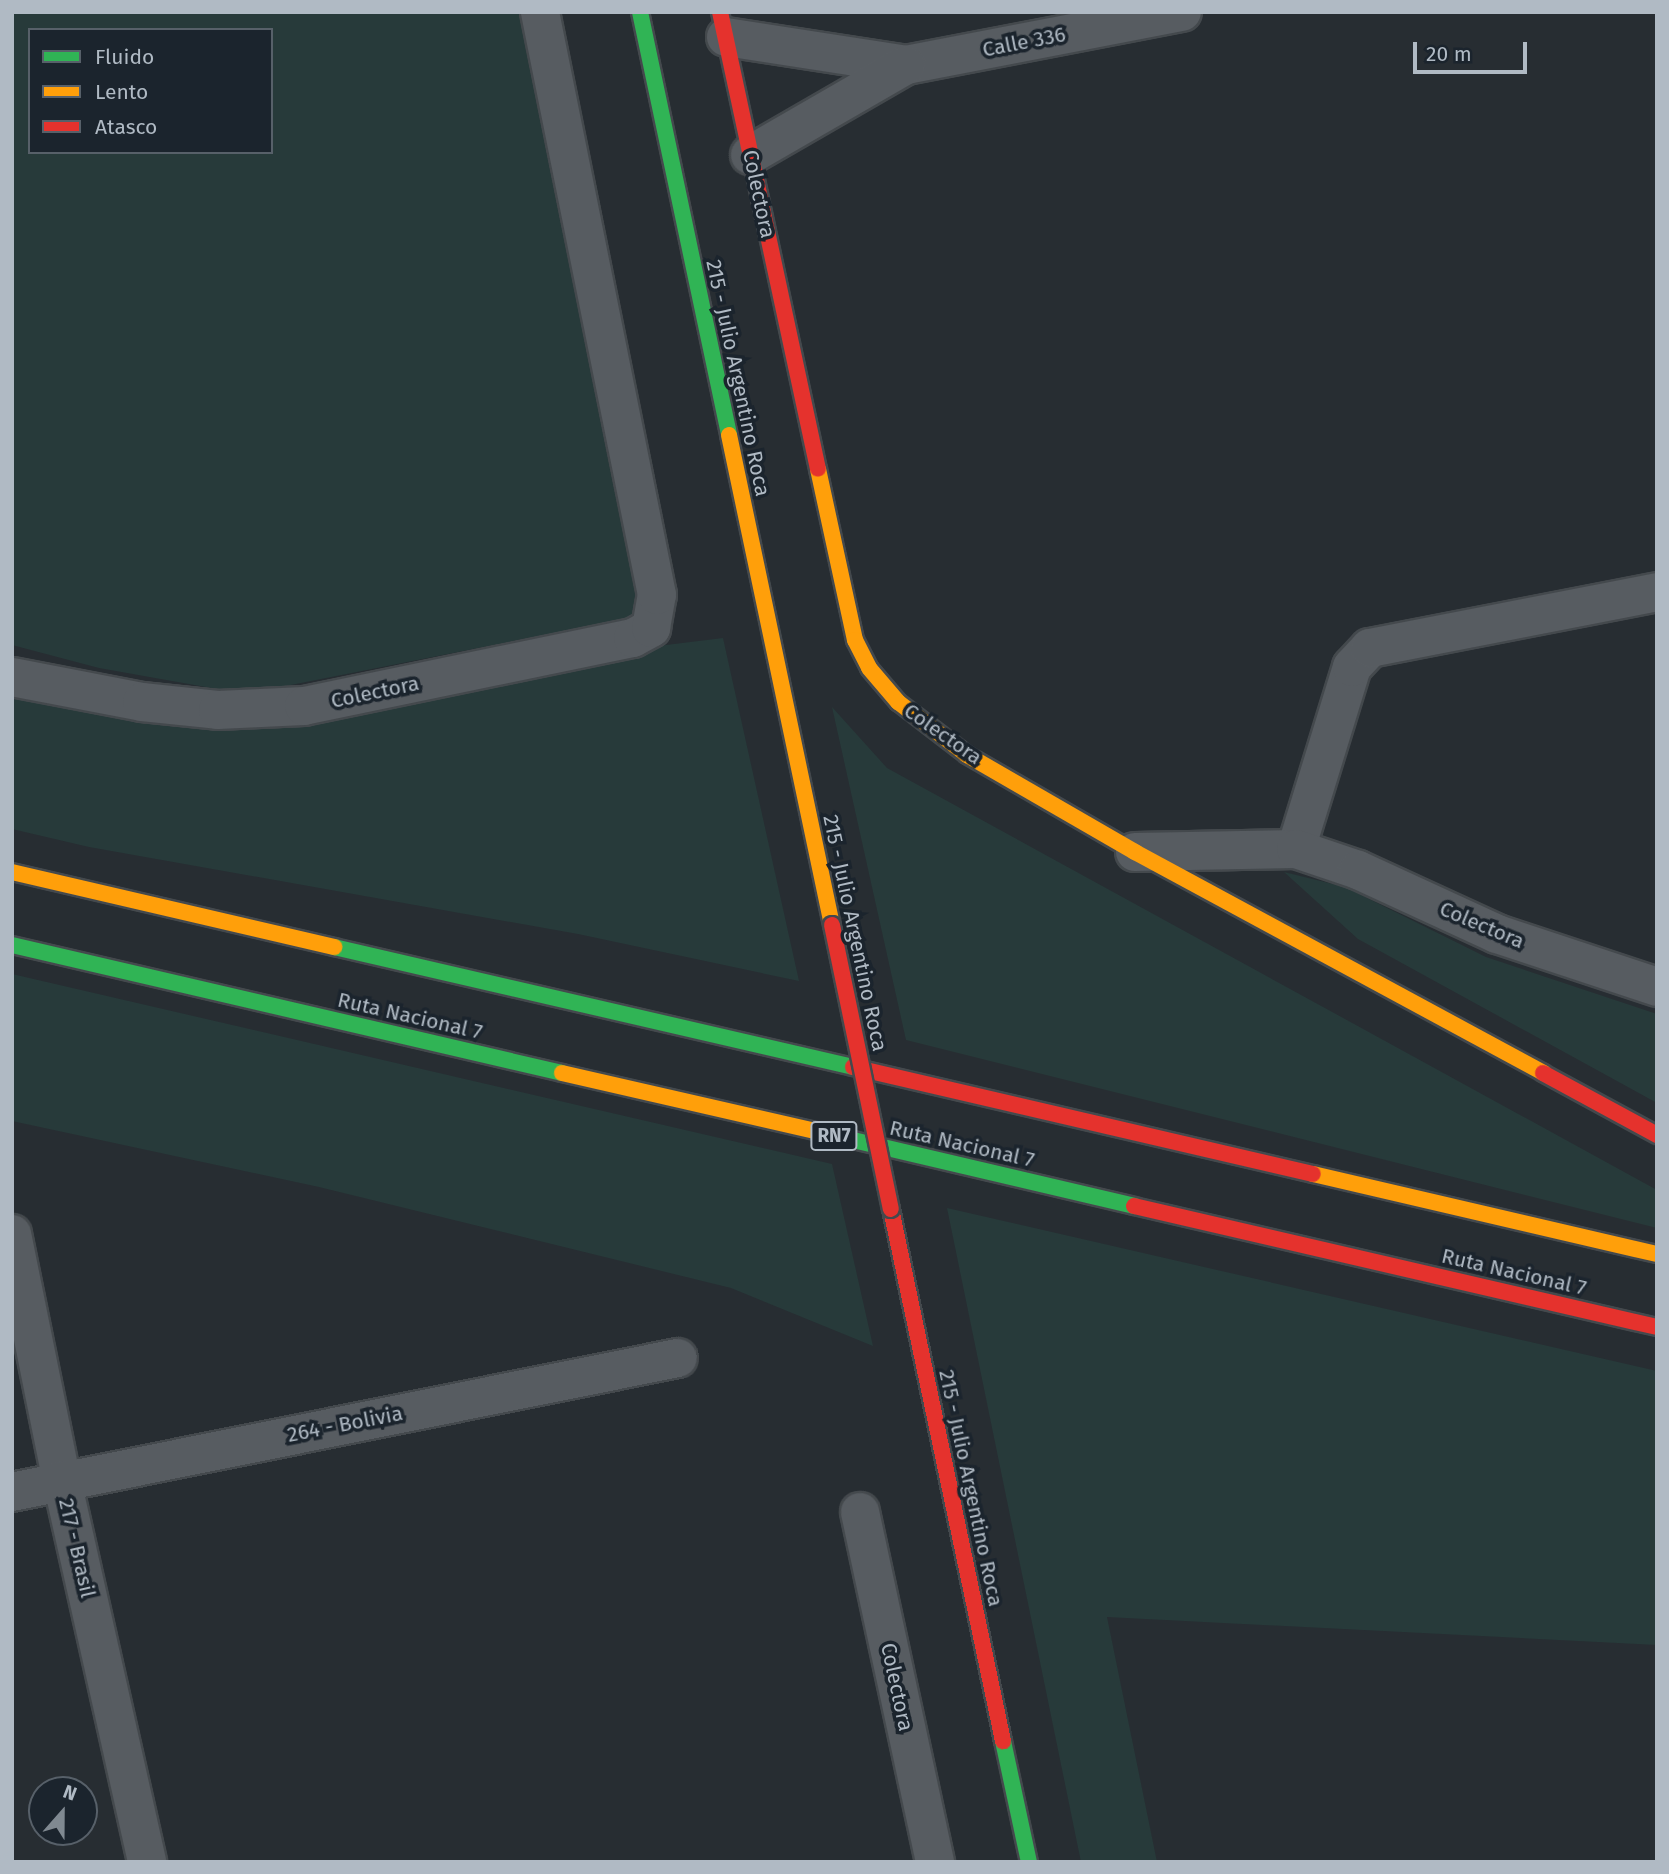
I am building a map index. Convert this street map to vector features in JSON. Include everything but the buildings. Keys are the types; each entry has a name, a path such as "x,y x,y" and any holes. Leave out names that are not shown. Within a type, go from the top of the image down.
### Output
{"main road":[{"name":"215 - Julio Argentino Roca","path":"640,12 1029,1862"},
{"name":"Colectora","path":"723,25 855,640 869,668 898,702 967,755 1135,852"},
{"path":"1135,852 1657,1135"},
{"path":"12,872 1657,1254"},
{"name":"Ruta Nacional 7","path":"12,945 1657,1327"}],"street":[{"name":"Colectora","path":"12,677 142,702 218,710 304,706 633,638 651,628 657,595 540,12"},
{"name":"Calle 336","path":"750,155 906,65 1182,12"},
{"name":"Calle 336","path":"723,25 906,65"},
{"path":"1296,849 1352,667 1370,648 1657,592"},
{"name":"Colectora","path":"1135,852 1296,849 1358,870 1497,934 1657,987"},
{"name":"217 - Brasil","path":"12,1234 62,1481 147,1862"},
{"name":"264 - Bolivia","path":"12,1492 678,1358"},
{"name":"Colectora","path":"860,1512 935,1862"}],"shaded area":[{"path":"12,12 525,12 645,615 245,694 99,668 12,645"},
{"path":"723,638 799,981 578,934 89,847 12,829 12,688 113,713"},
{"path":"832,707 887,768 1657,1190 1657,1228 906,1040"},
{"path":"1284,872 1345,887 1486,957 1657,1014 1657,1103 1358,939"},
{"path":"12,974 832,1164 873,1346 731,1288 319,1187 12,1121"},
{"path":"947,1208 1657,1371 1657,1645 1107,1617 1157,1862 1081,1862"}],"traffic: fast":[{"path":"640,12 729,435"},
{"path":"12,945 562,1073"},
{"path":"334,947 853,1067"},
{"path":"832,1135 1134,1206"},
{"path":"1003,1741 1029,1862"}],"traffic: slow":[{"path":"729,435 832,925"},
{"path":"818,469 855,640 869,668 898,702 967,755 1135,852"},
{"path":"1135,852 1543,1073"},
{"path":"12,872 334,947"},
{"path":"562,1073 832,1135"},
{"path":"1313,1174 1657,1254"}],"traffic: jam":[{"path":"720,12 818,469"},
{"path":"832,925 891,1209"},
{"path":"853,1067 1313,1174"},
{"path":"1543,1073 1657,1135"},
{"path":"1134,1206 1657,1327"},
{"path":"891,1209 1003,1741"}]}
